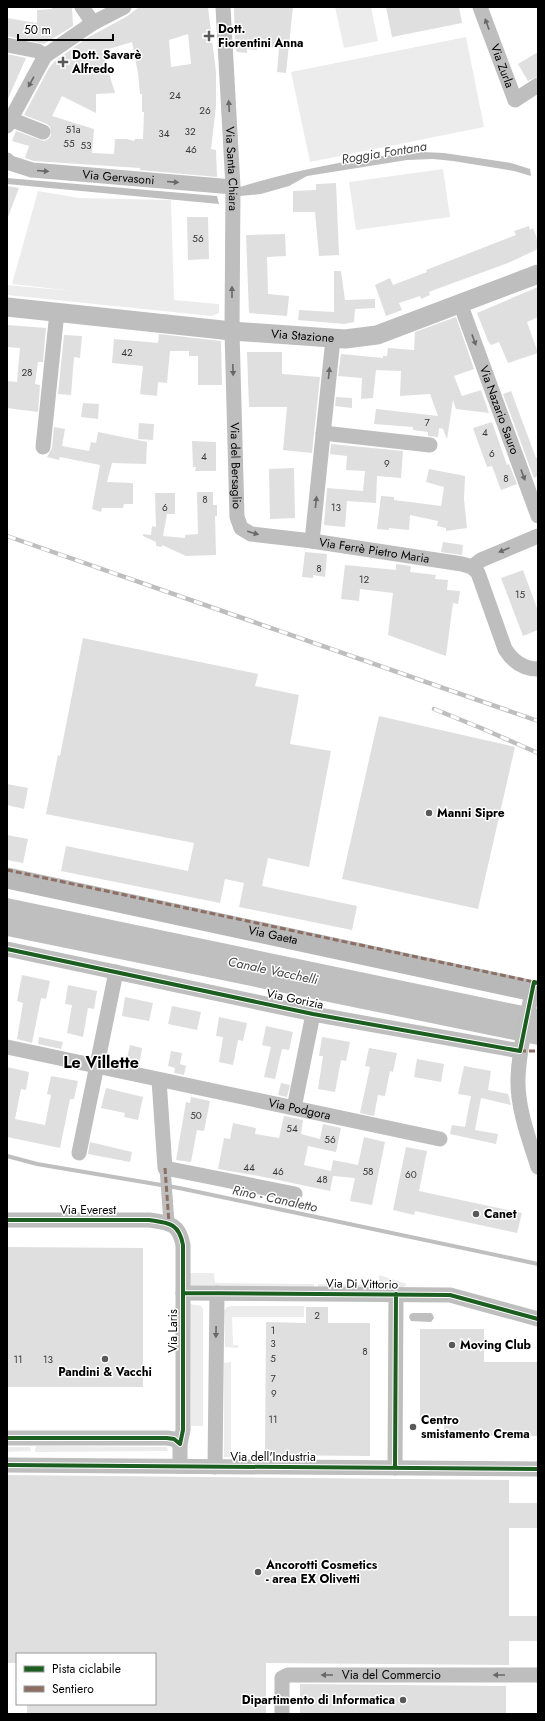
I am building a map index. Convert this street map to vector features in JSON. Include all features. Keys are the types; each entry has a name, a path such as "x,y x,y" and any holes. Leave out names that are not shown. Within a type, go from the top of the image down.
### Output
{"main road":[{"name":"Via Gaeta","path":"7,878 533,996"}],"street":[{"path":"82,7 93,23"},
{"path":"44,132 9,122 45,56 93,23 124,7"},
{"name":"Via Santa Chiara","path":"223,7 233,187 232,331"},
{"name":"Via Zurla","path":"480,7 514,100 538,85"},
{"path":"7,45 38,51 45,56"},
{"name":"Via Gervasoni","path":"7,160 10,163 32,170 233,187"},
{"name":"Via Stazione","path":"7,307 232,331 333,339 360,338 377,335 538,274"},
{"name":"Via Nazario Sauro","path":"460,303 538,516"},
{"path":"43,448 57,312"},
{"name":"Via del Bersaglio","path":"232,331 237,517 241,528 251,534 312,541"},
{"name":"Via Ferrè Pietro Maria","path":"333,339 312,541 462,564 472,567"},
{"path":"323,433 430,445"},
{"path":"538,536 481,560 472,567 478,573 505,649 511,658 517,663 526,667 538,669"},
{"name":"Via Gorizia","path":"7,949 313,1014 521,1046"},
{"path":"79,1153 116,972"},
{"path":"533,996 521,1046 518,1079 519,1101 533,1135 538,1167"},
{"path":"294,1108 313,1014"},
{"name":"Via Podgora","path":"7,1047 440,1140"},
{"path":"159,1080 169,1223"},
{"path":"165,1168 294,1194"},
{"name":"Via Everest","path":"7,1220 149,1220 169,1223"},
{"name":"Via Laris","path":"169,1223 181,1235 183,1245 183,1430 180,1444 180,1466"},
{"name":"Via Di Vittorio","path":"183,1292 450,1295 538,1319"},
{"path":"215,1467 217,1293"},
{"path":"395,1468 396,1294"},
{"path":"7,1438 167,1438 174,1439 180,1444"},
{"name":"Via dell'Industria","path":"7,1464 538,1469"},
{"name":"Via del Commercio","path":"282,1714 282,1678 288,1675 538,1675"}],"shaded area":[{"path":"335,7 371,7 378,41 344,48"},
{"path":"466,37 484,127 310,162 291,72"},
{"path":"443,169 450,217 356,230 349,182"},
{"path":"38,191 79,198 171,200 174,300 219,304 219,313 212,316 7,295 7,285 73,291 12,284"},
{"path":"190,1273 214,1273 215,1283 314,1284 314,1287 189,1286"},
{"path":"379,1275 407,1284 403,1288 318,1287 318,1284 379,1285"},
{"path":"190,1304 201,1306 203,1309 203,1426 191,1426"},
{"path":"231,1306 304,1306 304,1317 232,1317 233,1345 238,1345 238,1348 225,1347 224,1310"},
{"path":"231,1362 231,1453 239,1454 239,1457 224,1457 224,1363"},
{"path":"36,1446 167,1447 168,1451 36,1452"},
{"path":"7,1447 30,1447 31,1451 7,1452"}],"water":[{"path":"422,152 444,153 511,163 530,169 531,176 514,171 453,161 433,159 407,160 307,176 289,186 261,194 240,196 240,187 307,169 376,157"},
{"path":"7,178 217,196 219,204 7,184"},
{"name":"Canale Vacchelli","path":"7,898 538,1009 538,1045 7,936"},
{"path":"431,1313 434,1318 431,1322 411,1321 409,1317 410,1314"}],"building":[{"path":"52,7 72,7 73,26 44,44 7,36 7,18 37,23 37,10 52,9"},
{"path":"139,7 208,7 216,72 216,106 211,149 216,150 217,177 140,170 140,168 34,161 25,158 29,146 12,141 16,131 44,141 48,139 51,135 50,127 47,124 24,115 49,68 55,61 87,38 126,17","holes":["188,34 191,64 171,67 169,40","132,42 138,73 140,94 142,94 142,112 144,112 143,139 135,139 134,141 127,139 115,139 114,154 92,153 94,129 52,116 62,96 96,113 96,94 115,93 102,51"]},
{"path":"234,7 293,7 286,73 277,72 279,48 257,46 257,50 247,49 247,53 237,52 235,48"},
{"path":"386,7 459,7 462,23 392,37"},
{"path":"538,52 538,76 528,81 518,64"},
{"path":"7,54 26,58 7,101"},
{"path":"336,183 339,255 319,256 315,212 293,212 293,191 316,190 316,184"},
{"path":"7,186 19,188 8,217 7,217"},
{"path":"187,217 208,217 209,259 188,260"},
{"path":"529,226 530,230 533,228 538,241 538,249 508,263 429,292 430,295 421,299 420,296 399,303 402,310 386,316 375,285 390,278 393,285 427,272 426,270 516,235 514,231"},
{"path":"285,234 286,256 267,257 268,294 289,296 287,316 249,313 246,235"},
{"path":"334,271 341,271 345,300 375,299 375,308 355,309 354,322 344,324 298,320 299,310 334,312"},
{"path":"538,287 538,317 527,322 538,353 508,363 499,342 491,345 488,341 477,313"},
{"path":"456,317 474,369 454,376 462,396 481,390 489,413 456,409 453,400 447,439 443,429 439,428 438,437 428,436 428,432 413,430 413,427 374,424 376,409 438,416 430,394 400,396 401,371 376,370 373,398 361,399 362,378 338,376 341,354 383,358 383,356 387,356 388,348 414,350 415,332"},
{"path":"7,325 46,328 43,362 38,362 35,384 40,385 38,412 7,408 7,381 17,382 20,348 7,347"},
{"path":"159,334 221,341 222,385 198,385 198,356 189,356 189,351 170,351 167,383 158,382 157,396 140,394 143,366 112,363 114,339 158,343"},
{"path":"64,335 82,336 80,358 74,357 71,395 58,394"},
{"path":"247,352 282,352 282,374 320,377 312,453 283,450 287,407 249,407"},
{"path":"511,391 536,458 538,458 538,476 534,478 503,394"},
{"path":"336,397 352,398 352,408 335,406"},
{"path":"83,403 99,404 98,419 81,417"},
{"path":"492,422 507,465 509,464 517,484 501,490 492,466 487,467 473,428"},
{"path":"139,423 154,424 153,440 138,439"},
{"path":"54,427 65,429 62,446 89,451 91,442 96,443 98,432 147,442 146,464 112,463 107,482 133,483 133,504 124,504 123,508 102,508 101,512 92,509 100,465 60,457 59,460 47,457 52,448"},
{"path":"192,441 216,442 216,471 195,471 196,467 193,467"},
{"path":"331,444 403,451 401,478 377,476 376,503 347,501 345,527 324,525 327,488 363,491 365,471 346,470 347,456 330,454"},
{"path":"294,468 295,518 270,519 269,469"},
{"path":"429,469 465,476 464,499 467,528 446,531 446,528 437,526 438,521 410,515 409,530 389,528 389,530 377,529 381,496 394,497 394,500 441,506 444,487 426,482"},
{"path":"197,492 213,492 213,505 217,505 217,516 215,516 216,555 186,556 162,545 162,547 156,546 156,542 143,536 143,534 151,535 152,526 156,527 155,493 175,493 175,514 167,514 163,536 185,538 185,535 198,534"},
{"path":"443,542 463,545 462,555 441,552"},
{"path":"305,552 327,554 325,577 313,575 313,578 302,577"},
{"path":"396,564 411,566 410,572 436,575 435,579 448,580 447,590 460,591 458,604 453,603 446,656 388,635 393,593 360,589 359,601 341,599 345,565 396,570"},
{"path":"523,570 538,611 538,630 523,636 501,578"},
{"path":"83,638 258,674 255,686 299,695 290,744 331,751 309,867 268,858 262,886 357,906 352,930 239,907 244,883 225,879 220,903 61,871 66,846 188,871 194,843 46,814 58,755 60,756"},
{"name":"Manni Sipre","path":"379,716 515,747 478,909 342,879"},
{"path":"7,784 28,788 24,809 7,805"},
{"path":"7,835 28,839 23,863 7,860"},
{"path":"22,975 50,981 46,999 41,998 32,1043 17,1039 23,1003 17,1001"},
{"path":"68,985 97,991 94,1009 88,1008 83,1037 67,1033 72,1005 65,1004"},
{"path":"125,997 153,1003 149,1021 122,1016"},
{"path":"172,1006 201,1012 197,1030 168,1024"},
{"path":"219,1017 247,1023 243,1041 238,1040 233,1065 219,1062 223,1037 216,1036"},
{"path":"266,1026 293,1032 289,1050 282,1049 275,1079 264,1077 271,1047 262,1045"},
{"path":"39,1037 63,1042 61,1049 38,1044"},
{"path":"322,1037 350,1042 346,1061 341,1060 335,1092 318,1089 323,1056 319,1056"},
{"path":"130,1045 142,1048 139,1066 126,1063"},
{"path":"369,1048 397,1053 393,1072 390,1071 385,1096 378,1095 374,1116 360,1113 370,1067 365,1066"},
{"path":"171,1051 182,1053 180,1064 186,1066 184,1075 174,1073 175,1068 168,1066"},
{"path":"417,1059 444,1064 441,1082 414,1077"},
{"path":"464,1066 491,1071 488,1090 508,1094 511,1105 481,1098 475,1130 498,1134 496,1144 450,1134 452,1125 465,1127 471,1096 458,1094"},
{"path":"7,1067 29,1072 26,1090 21,1089 15,1119 45,1125 51,1095 47,1094 51,1076 78,1081 74,1099 70,1099 60,1148 7,1137"},
{"path":"281,1083 290,1085 287,1097 278,1095"},
{"path":"106,1088 143,1097 138,1120 124,1117 125,1113 101,1108"},
{"path":"191,1097 210,1101 204,1131 197,1130 191,1162 176,1160 186,1102 190,1103"},
{"path":"284,1116 303,1120 301,1134 320,1139 323,1124 341,1128 336,1152 308,1146 304,1165 331,1171 333,1160 358,1165 364,1137 385,1142 372,1205 350,1201 355,1178 333,1176 330,1191 218,1169 224,1138 230,1139 233,1123 256,1128 255,1134 279,1138"},
{"path":"90,1142 132,1152 130,1162 88,1154"},
{"path":"406,1147 427,1151 419,1191 522,1213 517,1233 415,1211 414,1215 393,1210"},
{"path":"7,1247 143,1248 143,1387 7,1387"},
{"path":"306,1307 328,1307 328,1323 370,1323 370,1456 265,1455 266,1322 306,1323"},
{"path":"420,1329 484,1329 484,1362 538,1362 538,1436 444,1435 444,1418 420,1418"},
{"name":"Ancorotti Cosmetics - area EX Olivetti","path":"7,1475 509,1480 509,1503 538,1503 538,1528 509,1528 509,1616 538,1616 538,1641 509,1641 509,1665 266,1663 266,1714 27,1714 27,1705 156,1705 156,1653 16,1653 16,1663 7,1663"},
{"name":"Dipartimento di Informatica","path":"300,1684 506,1686 506,1714 300,1714"}],"waterway":[{"name":"Rino - Canaletto","path":"7,1156 37,1164 179,1188 538,1264"}],"railway":[{"path":"7,536 538,721"},
{"path":"434,709 538,753"}],"marked path":[{"path":"7,870 534,982"},
{"path":"520,1051 538,1051"},
{"path":"165,1168 169,1223"}],"cycle path":[{"path":"7,949 313,1014 520,1051 534,982 538,983"},
{"path":"7,1220 149,1220 172,1225 179,1232 183,1245 183,1430 180,1444 174,1439 167,1438 7,1438"},
{"path":"183,1293 450,1295 538,1319"},
{"path":"395,1468 396,1294"},
{"path":"7,1465 538,1469"}],"place":[{"name":"Dott. Fiorentini Anna","path":"209,36"},
{"name":"Dott. Savarè Alfredo","path":"63,62"},
{"name":"Manni Sipre","path":"429,813"},
{"name":"Canet","path":"476,1214"},
{"name":"Moving Club","path":"452,1345"},
{"name":"Pandini & Vacchi","path":"105,1359"},
{"name":"Centro smistamento Crema","path":"413,1427"},
{"name":"Ancorotti Cosmetics - area EX Olivetti","path":"258,1572"},
{"name":"Dipartimento di Informatica","path":"403,1700"}],"district":[{"name":"Le Villette","path":"101,1062"}],"water label":[{"name":"Roggia Fontana","path":"384,152"}]}
